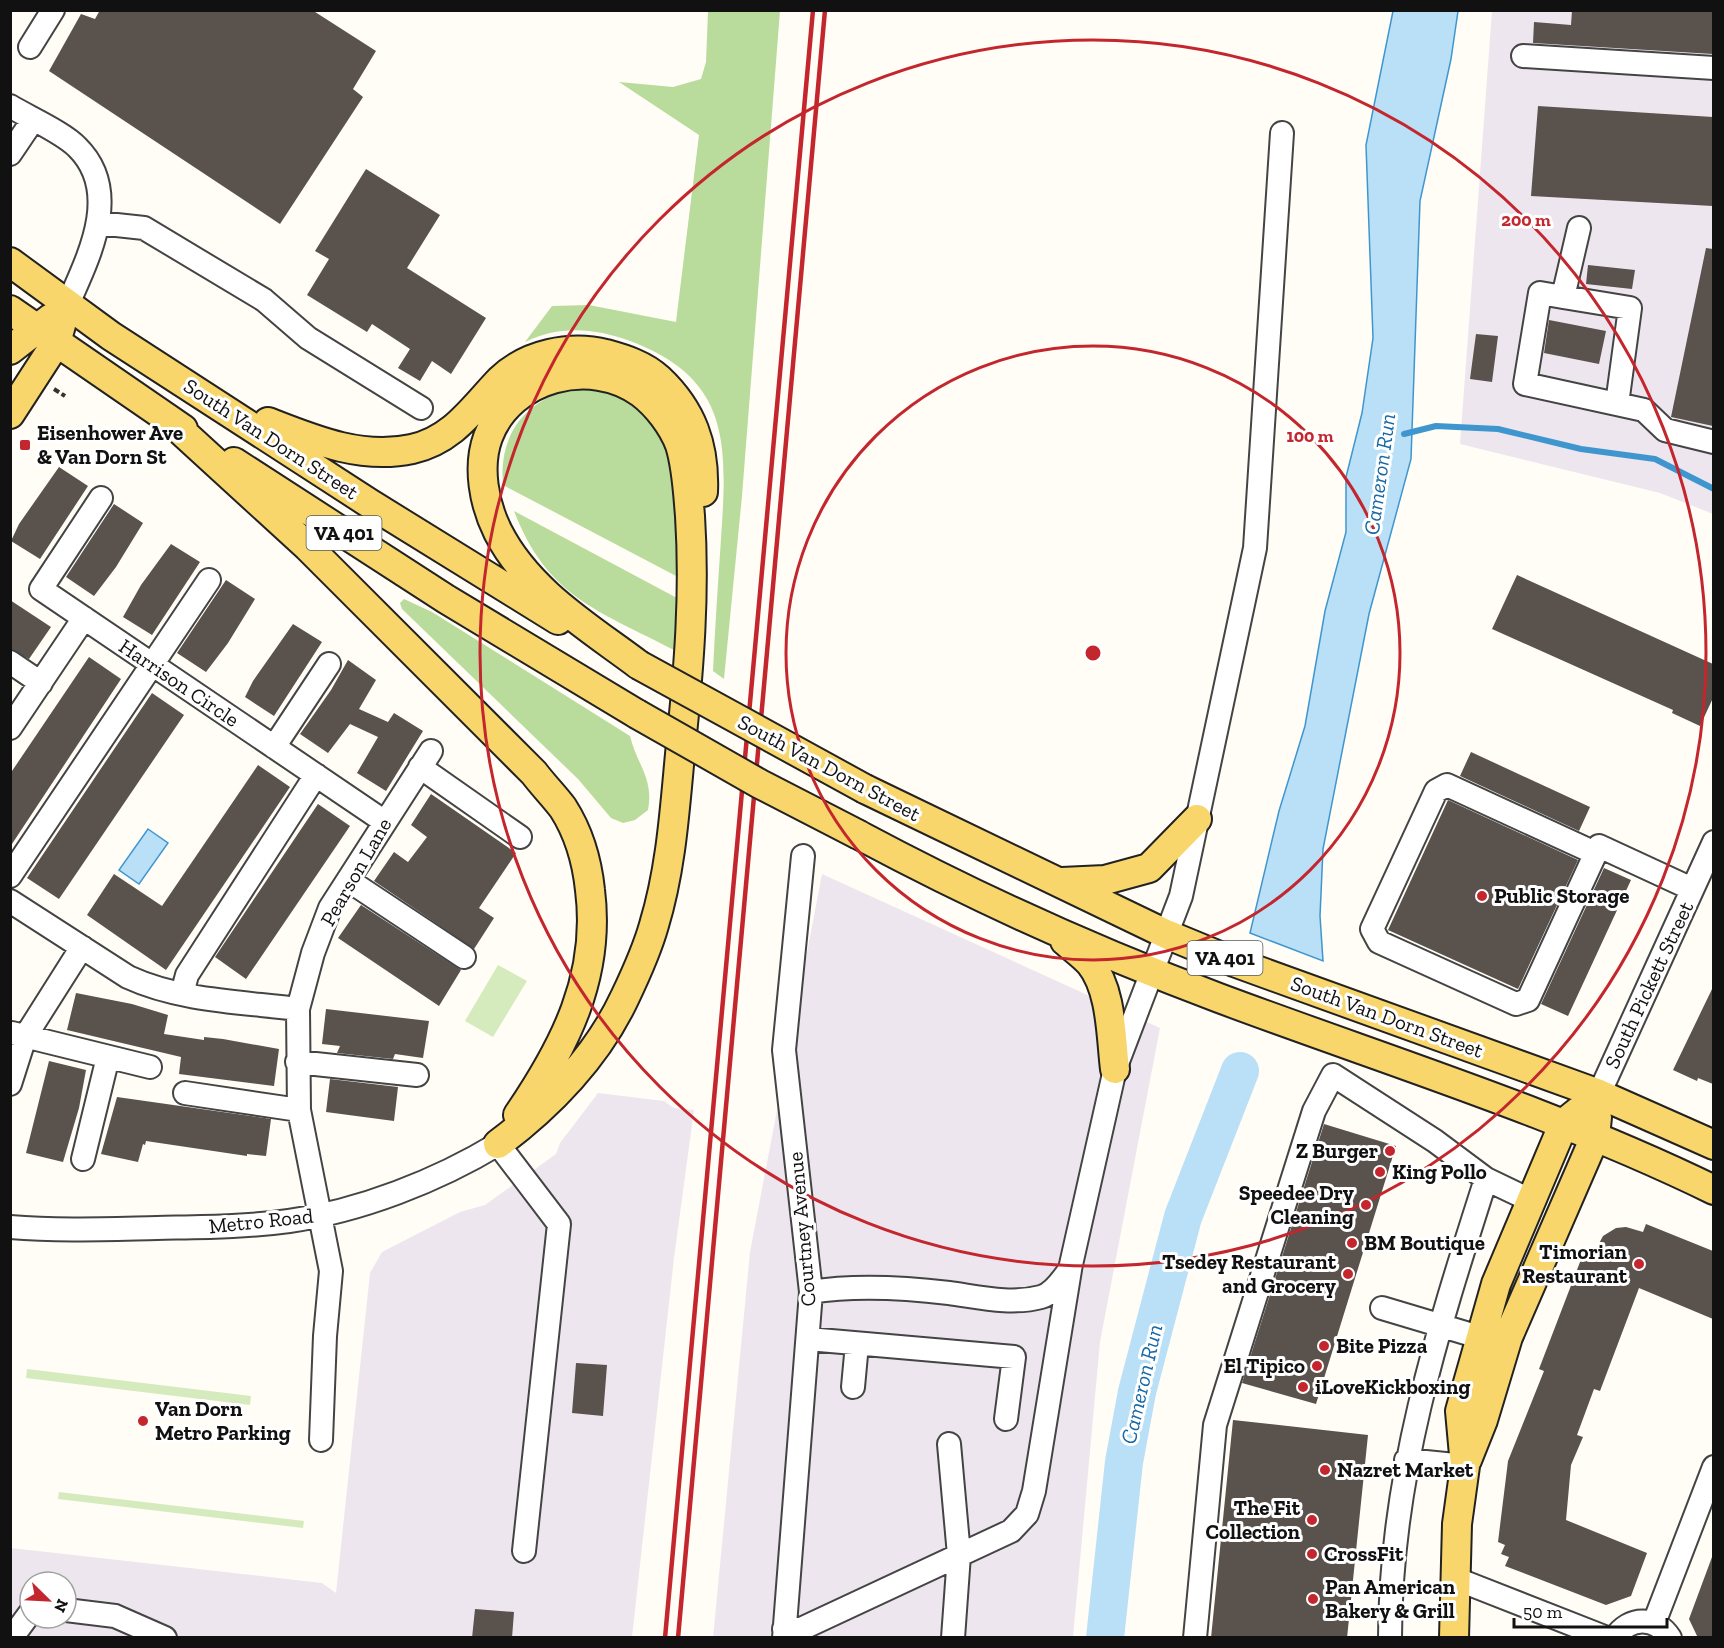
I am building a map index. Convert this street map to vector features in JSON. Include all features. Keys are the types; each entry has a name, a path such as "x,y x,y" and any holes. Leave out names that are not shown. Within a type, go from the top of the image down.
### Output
{"main road":[{"name":"South Van Dorn Street","path":"10,262 67,306 378,509 537,609 865,789 1166,934 1245,966 1599,1094 1713,1145"},
{"path":"10,414 47,336 67,306"},
{"name":"South Van Dorn Street","path":"10,310 167,418 446,599 637,714 760,784 942,879 1151,971 1564,1123 1713,1190"},
{"path":"10,350 47,336"},
{"path":"203,394 265,421 332,446 362,452 386,452 413,449 438,440 456,428 502,379 526,362 551,353 576,350 620,357 656,376 685,409 694,426 701,448 704,486 703,523 694,574"},
{"path":"498,1144 547,1104 589,1056 624,1000 654,925 673,828 690,658 694,574 688,496 679,444 657,409 642,394 623,382 603,375 560,376 538,384 517,397 502,413 489,435 484,452 486,500 497,529 512,556 533,582 639,665"},
{"path":"167,418 308,547 534,773 562,808 577,835 587,864 594,918 586,979 576,1012 561,1046 498,1144"},
{"path":"1058,882 1105,880 1149,867 1197,819"},
{"path":"1048,925 1090,964 1098,976 1107,1011 1115,1069"},
{"name":"South Pickett Street","path":"1454,1638 1454,1578 1465,1466 1460,1411 1479,1337 1496,1284 1564,1123 1599,1094"},
{"name":"South Pickett Street","path":"1465,1466 1483,1420 1508,1337 1595,1137 1599,1094"}],"street":[{"path":"30,47 53,10"},
{"path":"1523,56 1713,68"},
{"path":"10,106 77,146 92,168 101,207 85,264 67,306"},
{"path":"10,154 33,120"},
{"path":"784,1633 801,1629 1011,1532 1027,1514 1034,1491 1070,1269 1106,1101 1115,1069 1181,896 1255,548 1282,133"},
{"path":"98,223 144,228 264,300 308,338 421,408"},
{"path":"1563,297 1579,228"},
{"path":"1617,404 1630,308 1540,293 1525,384 1644,410 1665,430 1713,441"},
{"name":"Harrison Circle","path":"101,498 41,589 384,822"},
{"path":"10,876 209,580"},
{"path":"10,729 84,618"},
{"path":"10,662 41,683"},
{"path":"274,747 329,664"},
{"name":"Pearson Lane","path":"321,1440 325,1336 331,1271 299,1110 297,1062 298,1009 320,932 330,908 426,759 520,837"},
{"path":"182,994 187,975 316,776"},
{"path":"1595,853 1447,785 1436,791 1372,929 1379,942 1516,1004 1528,1000 1599,846 1692,889"},
{"name":"South Pickett Street","path":"1599,1094 1713,842"},
{"name":"Courtney Avenue","path":"784,1633 811,1292 784,1050 803,856"},
{"path":"348,880 464,957"},
{"path":"10,901 148,986 182,994 298,1009"},
{"path":"10,1084 18,1035 82,947"},
{"path":"18,1035 150,1067"},
{"path":"83,1159 108,1057"},
{"path":"297,1062 417,1075"},
{"path":"1195,1638 1215,1425 1314,1111 1333,1075 1435,1141 1486,1179 1530,1200"},
{"path":"185,1093 299,1110"},
{"path":"498,1144 559,1224 524,1551"},
{"name":"Metro Road","path":"10,1227 99,1230 246,1226 321,1215 380,1197 445,1172 498,1144"},
{"path":"1390,1638 1406,1460 1439,1325 1486,1179"},
{"path":"811,1292 842,1288 888,1290 946,1293 1014,1302 1043,1297 1060,1283 1070,1269"},
{"path":"1382,1308 1479,1337"},
{"path":"808,1339 1014,1357 1006,1419"},
{"path":"853,1387 857,1344"},
{"path":"949,1444 959,1555 953,1638"},
{"path":"1406,1460 1465,1466"},
{"path":"1615,1638 1630,1623 1640,1621 1662,1630 1713,1467"},
{"path":"1454,1578 1607,1638"},
{"path":"78,1611 115,1616 165,1638"}],"shaded area":[{"path":"1492,11 1713,11 1713,514 1660,493 1460,444"},
{"path":"822,874 1160,1028 1100,1342 1073,1637 713,1638 750,1252"},
{"path":"598,1093 664,1101 674,1108 694,1110 674,1258 632,1637 11,1638 11,1548 322,1583 336,1593 370,1273 382,1252 460,1212 485,1205 556,1154 560,1143"}],"green space":[{"path":"708,11 780,11 742,496 724,679 713,671 724,474 722,446 716,419 705,396 688,375 663,357 630,341 604,333 564,331 525,342 552,306 589,305 676,322 699,135 619,82 673,87 701,79 706,62"},
{"path":"584,386 622,393 656,424 671,459 678,521 678,577 503,485 506,447 512,431 522,418 548,397"},
{"path":"514,511 677,598 674,650 599,612 559,582 542,564 527,540"},
{"path":"404,599 432,612 630,736 647,780 648,810 635,820 623,823 611,818 578,779 402,609 400,603"},
{"path":"498,965 527,981 493,1037 465,1021"},
{"path":"27,1369 251,1396 250,1405 26,1378"},
{"path":"59,1492 304,1521 303,1528 58,1499"}],"water":[{"path":"1393,11 1458,11 1451,59 1420,201 1411,459 1369,614 1323,849 1320,916 1323,961 1250,933 1279,811 1305,726 1325,611 1346,532 1346,477 1362,413 1373,338 1366,145"},
{"path":"148,829 168,843 139,884 119,870"}],"building":[{"path":"100,10 312,10 376,51 353,89 363,97 280,224 49,71 81,14 95,19"},
{"path":"1572,10 1713,10 1713,54 1533,43 1534,22 1571,25"},
{"path":"1538,106 1713,117 1713,206 1531,196"},
{"path":"366,169 440,215 407,268 486,318 451,374 432,361 420,381 398,368 410,349 372,324 367,332 307,295 329,259 315,251"},
{"path":"1706,248 1713,249 1713,426 1671,417"},
{"path":"1588,265 1635,270 1632,289 1586,284"},
{"path":"1549,320 1606,331 1599,364 1544,353"},
{"path":"1476,334 1498,336 1492,382 1470,379"},
{"path":"59,467 88,486 40,559 11,541 19,524"},
{"path":"114,504 143,523 116,567 94,596 66,577"},
{"path":"171,544 200,562 152,635 123,617 141,585"},
{"path":"1517,575 1713,664 1713,698 1700,726 1672,713 1673,710 1492,629"},
{"path":"226,580 255,599 228,643 206,672 177,653"},
{"path":"10,600 51,627 29,659 10,649"},
{"path":"293,624 322,642 274,716 245,697 253,681"},
{"path":"89,657 121,679 10,847 10,774"},
{"path":"348,660 376,680 359,709 388,722 394,713 423,731 386,791 357,773 378,737 350,724 328,753 300,734 331,690"},
{"path":"152,693 184,715 59,899 27,878"},
{"path":"1471,752 1590,807 1579,831 1460,776"},
{"path":"258,765 290,787 166,970 87,915 114,874 162,906"},
{"path":"431,794 516,853 479,908 494,918 474,949 374,881 394,852 408,862 427,837 411,825"},
{"name":"Public Storage","path":"1448,800 1578,860 1518,989 1388,930"},
{"path":"318,804 350,826 246,979 215,957"},
{"path":"1604,868 1631,880 1568,1016 1541,1004"},
{"path":"361,905 461,970 439,1006 338,938"},
{"path":"1713,987 1713,1084 1698,1078 1697,1081 1673,1070"},
{"path":"76,993 132,1004 168,1015 164,1034 204,1040 204,1037 223,1039 279,1049 274,1086 179,1074 181,1057 67,1030"},
{"path":"326,1009 429,1021 423,1058 395,1054 393,1059 337,1053 340,1046 322,1044"},
{"path":"49,1061 86,1070 79,1108 63,1162 26,1153"},
{"path":"330,1079 398,1087 394,1121 326,1112"},
{"path":"117,1097 271,1119 266,1156 247,1154 247,1156 146,1141 138,1162 101,1154"},
{"path":"1324,1124 1396,1146 1316,1404 1242,1383"},
{"path":"1646,1224 1713,1251 1713,1319 1639,1288 1600,1391 1594,1389 1577,1435 1583,1437 1571,1465 1566,1520 1647,1553 1631,1596 1606,1605 1505,1566 1509,1557 1501,1554 1505,1545 1498,1542 1508,1461 1544,1371 1539,1369 1585,1249 1594,1253 1603,1236 1616,1228 1626,1227 1643,1232"},
{"path":"576,1363 607,1365 603,1416 572,1413"},
{"path":"1233,1420 1368,1435 1347,1638 1211,1638"},
{"path":"1712,1557 1713,1638 1698,1638 1689,1619"},
{"path":"475,1609 514,1612 512,1638 472,1638"}],"waterway":[{"path":"1404,434 1436,426 1498,429 1581,449 1655,459 1714,489"},
{"name":"Cameron Run","path":"1105,1638 1124,1462 1137,1392 1183,1217 1240,1071"}],"railway":[{"path":"665,1638 813,10"},
{"path":"678,1638 825,10"}],"place":[{"name":"Eisenhower Ave & Van Dorn St","path":"25,445"},
{"name":"Public Storage","path":"1482,896"},
{"name":"Z Burger","path":"1390,1151"},
{"name":"King Pollo","path":"1380,1172"},
{"name":"Speedee Dry Cleaning","path":"1366,1205"},
{"name":"BM Boutique","path":"1352,1243"},
{"name":"Timorian Restaurant","path":"1639,1264"},
{"name":"Tsedey Restaurant and Grocery","path":"1348,1274"},
{"name":"Bite Pizza","path":"1324,1346"},
{"name":"El Tipico","path":"1317,1366"},
{"name":"iLoveKickboxing","path":"1303,1387"},
{"name":"Van Dorn Metro Parking","path":"143,1421"},
{"name":"Nazret Market","path":"1325,1470"},
{"name":"The Fit Collection","path":"1312,1520"},
{"name":"CrossFit","path":"1312,1554"},
{"name":"Pan American Bakery & Grill","path":"1313,1599"}]}
